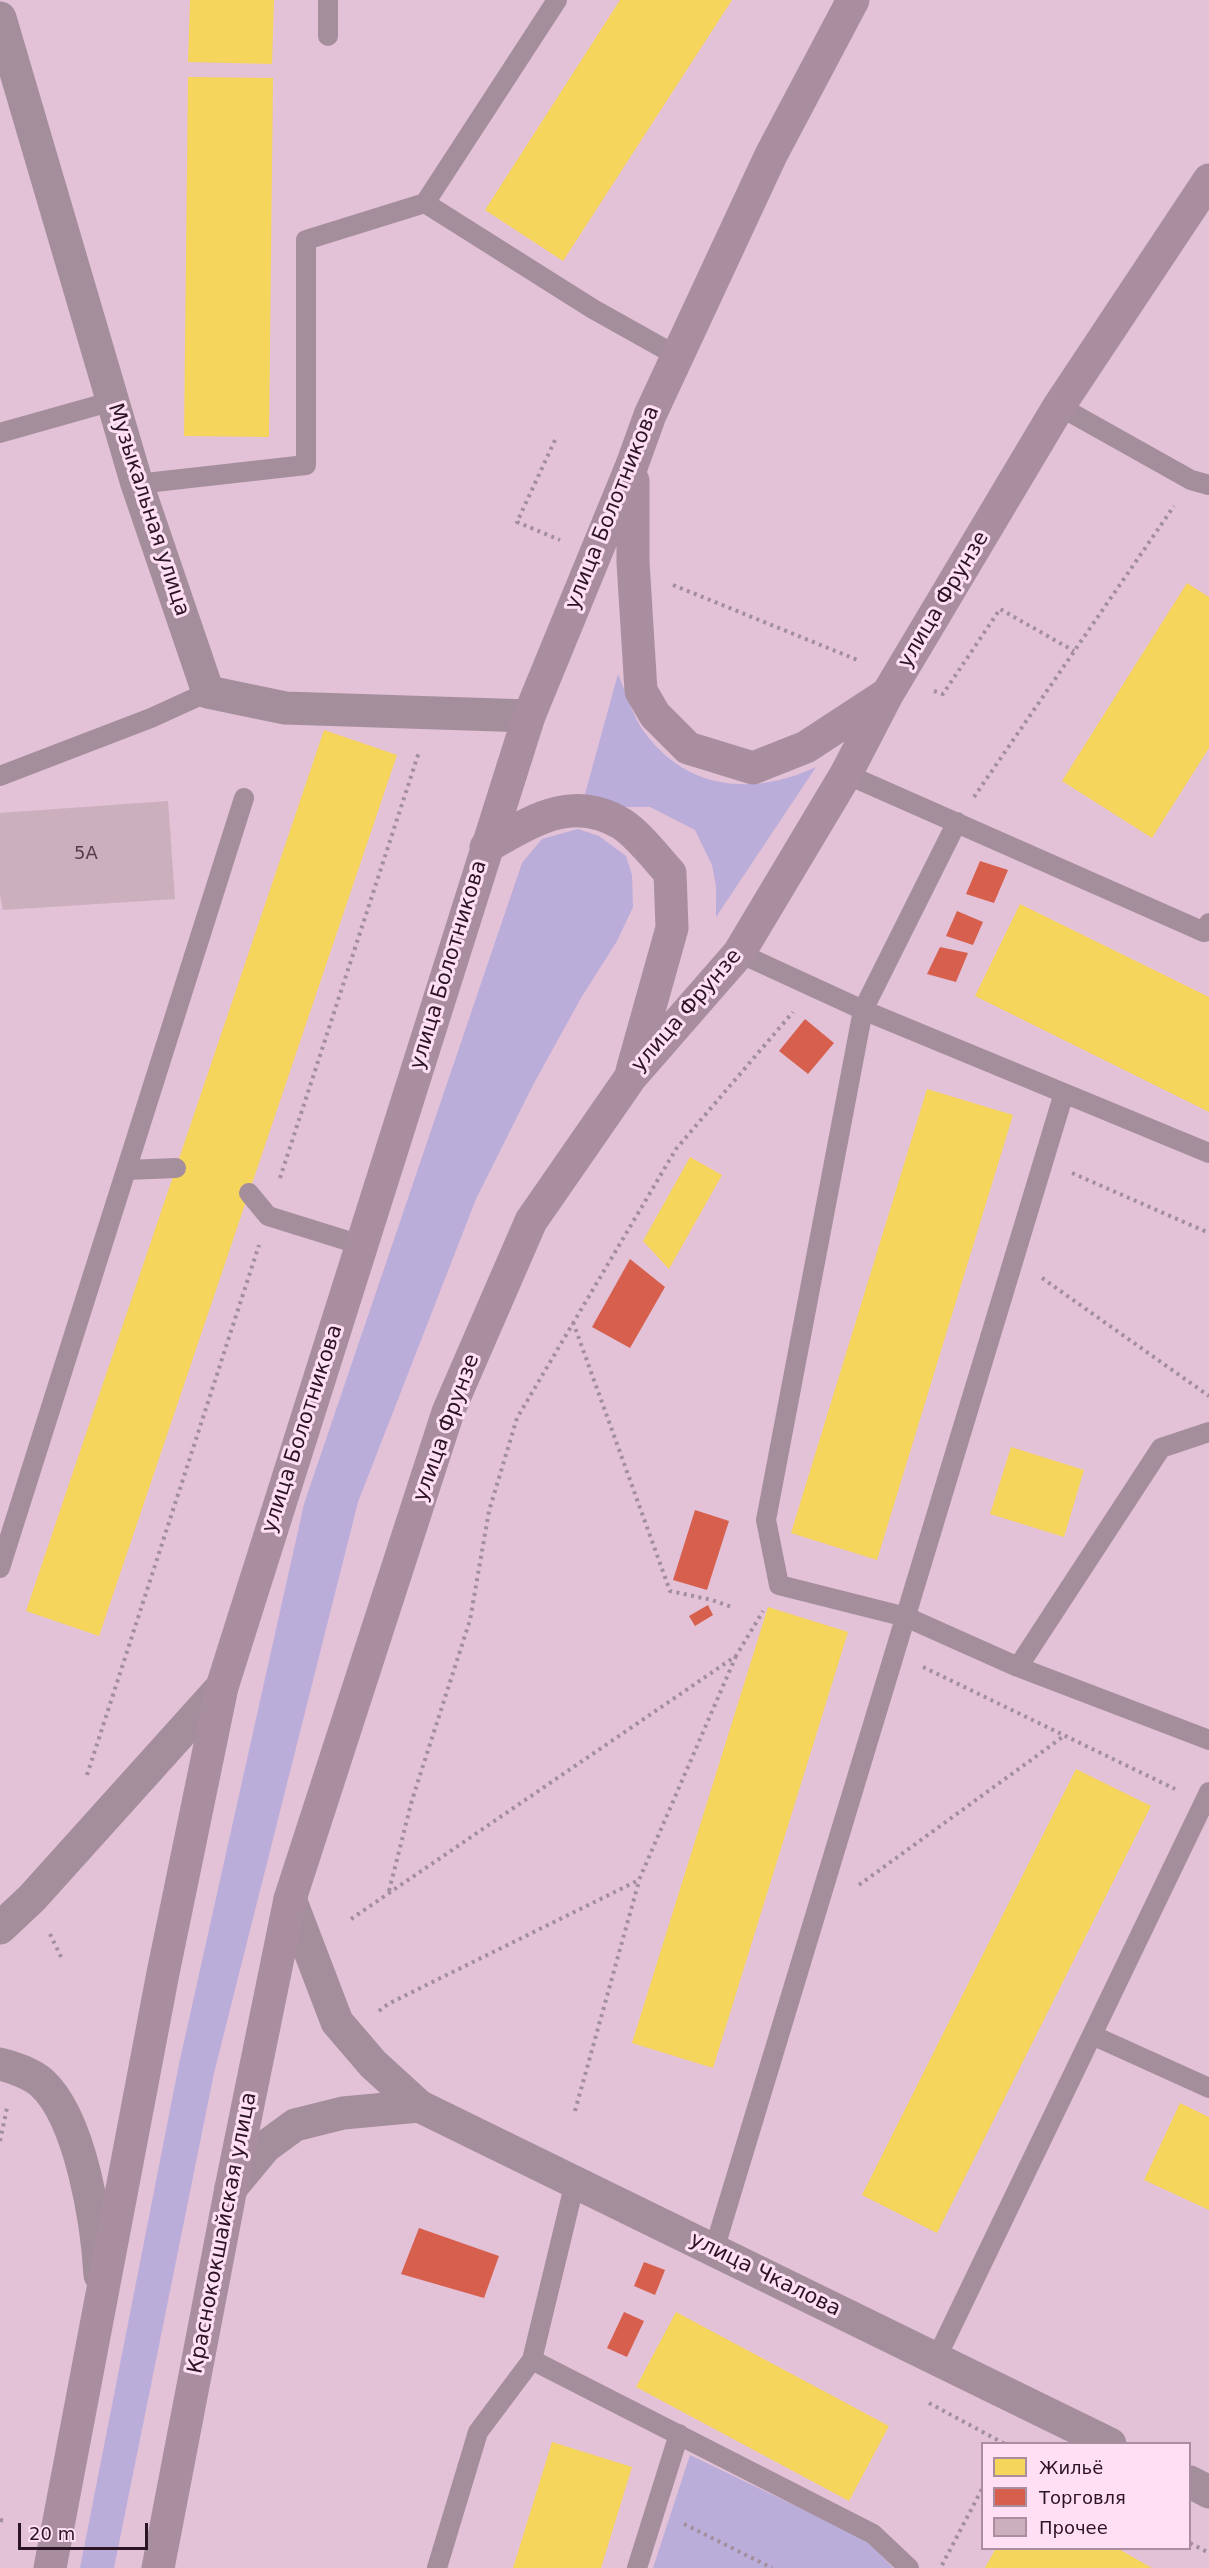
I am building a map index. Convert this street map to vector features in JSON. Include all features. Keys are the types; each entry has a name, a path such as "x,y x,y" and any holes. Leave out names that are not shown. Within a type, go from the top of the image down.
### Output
{"main road":[{"name":"улица Болотникова","path":"101,2296 163,1973 222,1687 486,847 529,716 633,465 650,415 771,155 853,0"},
{"name":"улица Фрунзе","path":"290,1899 448,1412 531,1221 630,1078 739,953 846,774 888,693 1059,406 1209,180"},
{"path":"633,465 633,562 641,692 655,715 688,748 753,768 806,747 888,693"},
{"path":"486,847 538,818 568,809 594,812 623,825 670,873 672,928 630,1078"},
{"name":"Краснококшайская улица","path":"158,2568 231,2188 290,1899"},
{"path":"50,2568 101,2296"}],"street":[{"name":"Музыкальная улица","path":"0,18 137,484 208,692"},
{"path":"208,692 285,708 529,716"},
{"path":"0,1928 32,1898 222,1687"},
{"name":"улица Чкалова","path":"290,1899 337,2022 373,2064 419,2106 1106,2442"},
{"path":"0,2064 41,2083 67,2118 97,2229 101,2296"},
{"path":"231,2188 265,2147 295,2125 343,2113 419,2106"},
{"path":"1191,2483 1209,2492"}],"lane":[{"path":"328,0 328,36"},
{"path":"137,484 306,465 306,240 425,203 557,0"},
{"path":"425,203 593,309 677,356"},
{"path":"0,433 113,401"},
{"path":"1059,406 1200,483"},
{"path":"0,776 151,718 208,692"},
{"path":"846,774 1204,932 1209,923"},
{"path":"0,1568 244,798"},
{"path":"957,822 862,1010 766,1520 779,1584 906,1617 1018,1667 1209,1740"},
{"path":"739,953 862,1010 1209,1154"},
{"path":"714,2250 1064,1093"},
{"path":"126,1170 176,1168"},
{"path":"249,1193 268,1216 361,1245"},
{"path":"1018,1667 1161,1448 1209,1432"},
{"path":"936,2359 1206,1797"},
{"path":"1092,2035 1209,2088"},
{"path":"436,2568 478,2432 532,2360 575,2182"},
{"path":"532,2360 873,2534 909,2568"},
{"path":"637,2568 679,2434"}],"path":[{"path":"555,440 516,522 571,544"},
{"path":"957,822 1074,651 1200,483"},
{"path":"670,584 867,664"},
{"path":"932,690 943,694 1000,609 1074,651"},
{"path":"87,1777 431,713"},
{"path":"389,1891 412,1800 470,1620 489,1511 517,1418 676,1149 815,987"},
{"path":"1044,1161 1209,1233"},
{"path":"1015,1259 1209,1396"},
{"path":"573,1321 670,1591 732,1607"},
{"path":"575,2111 639,1880 736,1656 779,1584"},
{"path":"895,1654 1065,1736 1206,1797"},
{"path":"351,1919 736,1656"},
{"path":"814,1918 1065,1736"},
{"path":"388,2004 639,1880"},
{"path":"0,2141 7,2107"},
{"path":"940,2568 981,2491"},
{"path":"655,2510 772,2568"},
{"path":"0,2520 6,2521"},
{"path":"1191,2544 1209,2553"}],"shaded area":[{"path":"618,674 633,712 645,733 662,752 681,767 702,777 723,783 769,782 816,767 716,917 716,886 712,865 695,830 650,807 626,807 577,823"},
{"path":"578,829 599,836 626,856 632,875 633,907 617,941 581,998 533,1085 476,1199 358,1502 214,2073 114,2568 80,2568 179,2064 304,1504 522,863 542,839"},
{"path":"690,2455 866,2540 893,2568 653,2568"}],"building: Жильё":[{"path":"190,0 274,0 272,64 188,62"},
{"path":"620,0 732,0 563,261 485,210"},
{"path":"188,77 273,78 269,437 184,436"},
{"path":"1187,583 1209,597 1209,748 1152,838 1062,781"},
{"path":"324,730 397,755 99,1636 26,1611"},
{"path":"1020,904 1209,997 1209,1112 975,996"},
{"path":"927,1089 1013,1115 877,1560 791,1533"},
{"path":"690,1157 722,1175 669,1269 643,1241"},
{"path":"1011,1447 1084,1470 1064,1537 990,1514"},
{"path":"768,1607 848,1632 713,2068 632,2043"},
{"path":"1076,1769 1151,1806 937,2233 862,2195"},
{"path":"1180,2103 1209,2117 1209,2210 1144,2180"},
{"path":"676,2312 889,2426 849,2501 636,2387"},
{"path":"552,2442 632,2467 601,2568 513,2568"},
{"path":"995,2550 1120,2550 1152,2568 985,2568"}],"building: Торговля":[{"path":"980,861 1008,870 994,903 966,894"},
{"path":"957,911 983,922 973,945 946,936"},
{"path":"940,947 968,953 956,982 927,974"},
{"path":"805,1019 834,1043 808,1074 779,1051"},
{"path":"630,1259 665,1287 630,1348 592,1327"},
{"path":"695,1510 729,1521 707,1590 673,1580"},
{"path":"708,1605 713,1615 695,1626 689,1616"},
{"path":"419,2228 499,2256 484,2298 401,2274"},
{"path":"644,2262 665,2270 655,2295 634,2286"},
{"path":"624,2312 644,2321 627,2357 607,2348"}],"building: Прочее":[{"path":"168,801 175,899 3,910 0,895 0,813"}]}
